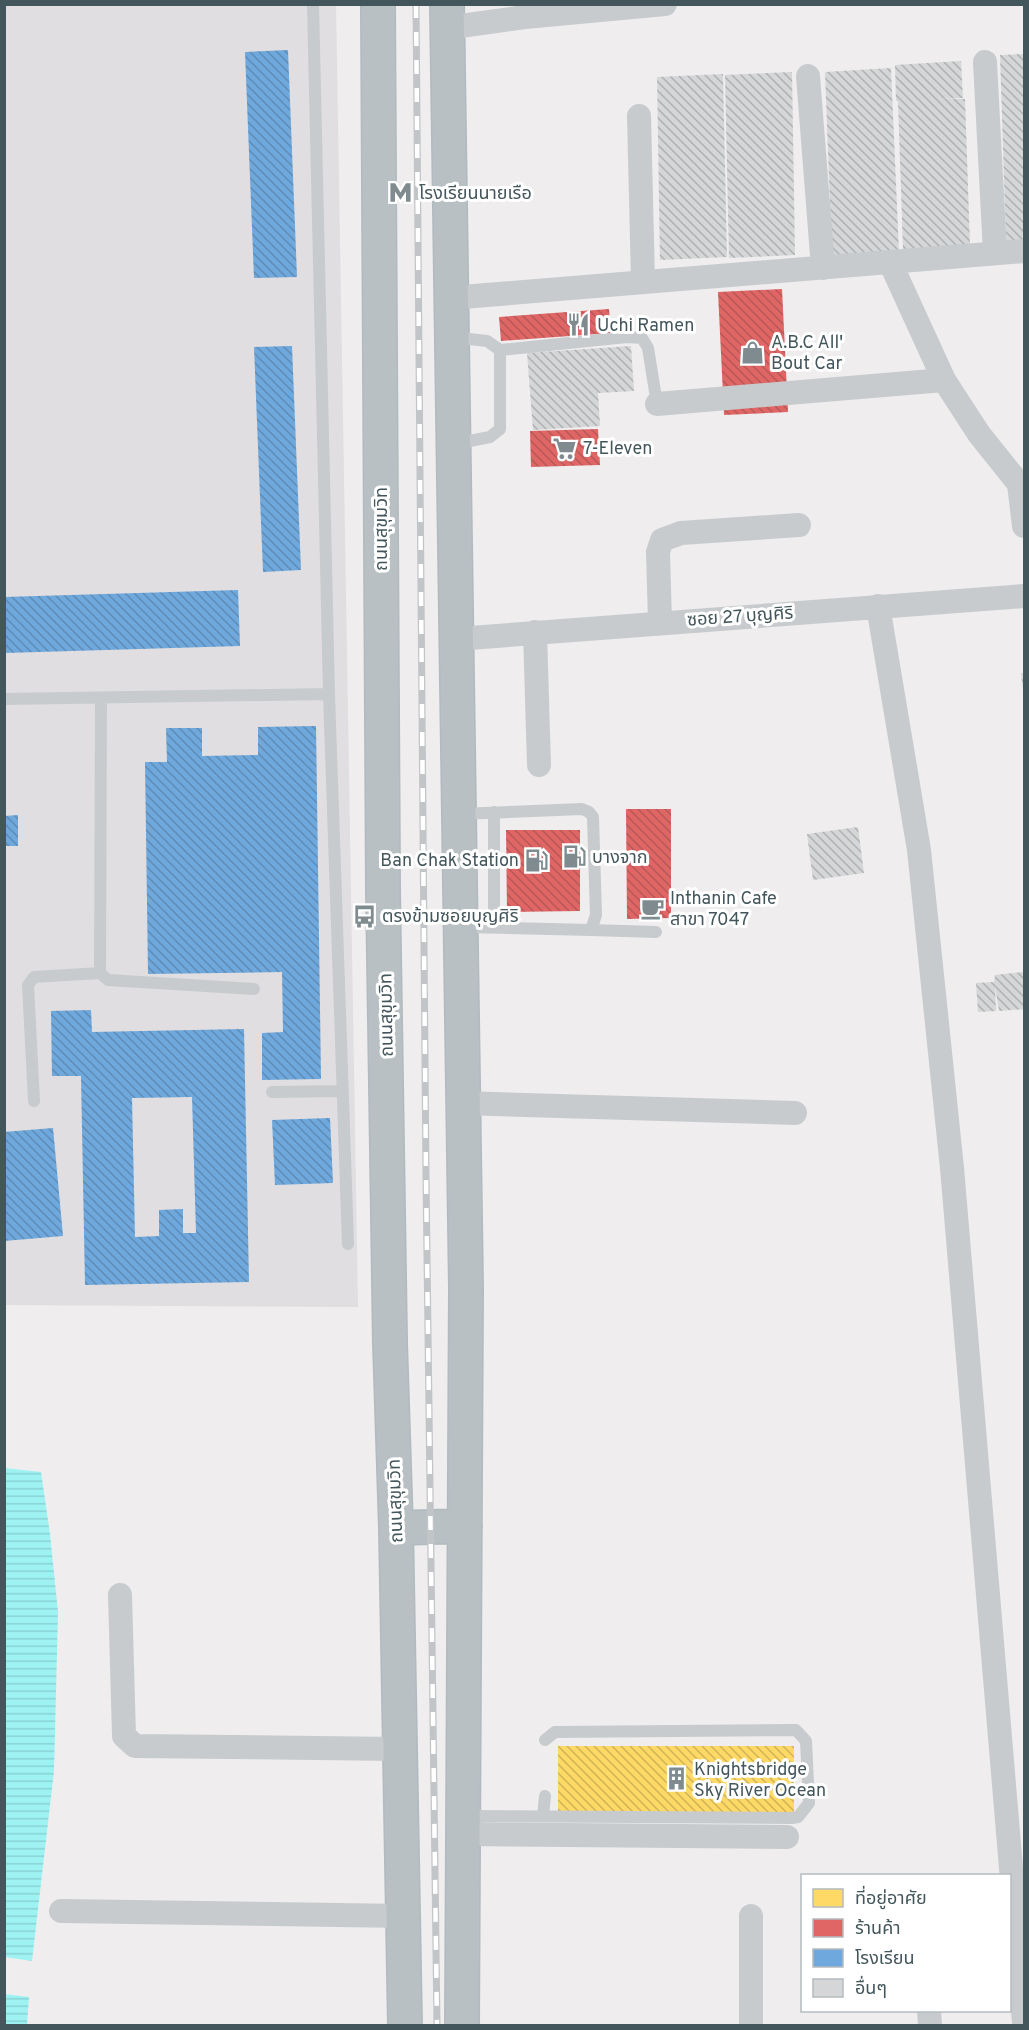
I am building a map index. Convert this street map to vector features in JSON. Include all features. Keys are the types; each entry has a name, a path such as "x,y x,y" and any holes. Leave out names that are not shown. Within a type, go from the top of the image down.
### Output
{"highway":[{"name":"ถนนสุขุมวิท","path":"378,4 383,878 390,1343 396,1528 405,2025"},
{"path":"446,16 465,1288 462,2025"},
{"path":"396,1528 465,1526"}],"street":[{"path":"446,16 665,4"},
{"path":"985,62 995,254"},
{"path":"808,76 823,268"},
{"path":"639,116 644,282"},
{"path":"450,298 1024,251"},
{"path":"890,262 944,380 979,434 1019,484 1024,526"},
{"path":"657,404 944,380"},
{"path":"660,622 657,552 662,540 681,532 799,525"},
{"name":"ซอย 27 บุญศิริ","path":"456,639 1024,596"},
{"path":"878,606 919,850 947,1121 1024,2022"},
{"path":"535,632 539,765"},
{"path":"462,1103 795,1113"},
{"path":"120,1595 124,1736 135,1746 400,1749"},
{"path":"463,1825 787,1837"},
{"path":"61,1911 404,1916"},
{"path":"751,1916 751,2025"}],"lane":[{"path":"313,4 329,694 348,1244"},
{"path":"451,337 488,341 500,350 627,337 642,338 648,348 657,404"},
{"path":"453,445 490,437 500,429 500,350"},
{"path":"4,699 329,694"},
{"path":"101,698 100,972 108,980 254,990"},
{"path":"458,814 582,809 589,812 593,818 596,915 591,930"},
{"path":"494,812 494,927"},
{"path":"460,927 656,932"},
{"path":"34,1101 28,985 34,977 100,972"},
{"path":"272,1092 342,1091"},
{"path":"463,1825 543,1816 792,1818 798,1817 809,1803 806,1741 796,1730 555,1732 545,1740"},
{"path":"543,1816 545,1796"}],"shaded area":[{"path":"5,5 336,5 358,1307 5,1305"}],"water":[{"path":"5,1468 41,1472 58,1612 54,1771 32,1961 5,1957"},
{"path":"5,1994 29,1997 27,2025 5,2025"}],"building: ที่อยู่อาศัย":[{"name":"Knightsbridge Sky River Ocean","path":"558,1746 794,1746 794,1813 558,1813"}],"building: ร้านค้า":[{"name":"A.B.C All' Bout Car","path":"782,289 788,412 724,415 718,292"},
{"path":"609,309 611,333 501,341 499,317"},
{"name":"7-Eleven","path":"598,429 600,465 531,467 530,431"},
{"path":"626,809 671,809 671,918 627,919"},
{"path":"506,830 580,830 580,911 507,912"}],"building: โรงเรียน":[{"path":"288,50 297,277 254,278 245,52"},
{"path":"292,346 301,570 263,572 254,347"},
{"path":"238,590 240,646 5,653 4,597"},
{"path":"316,726 321,1079 262,1080 262,1033 283,1032 282,972 148,974 145,762 167,762 166,728 202,728 202,756 258,755 258,727"},
{"path":"18,815 18,846 4,846 4,816"},
{"path":"91,1010 92,1032 244,1029 249,1282 85,1285 81,1076 52,1076 51,1011","holes":["192,1097 196,1233 183,1233 183,1209 159,1210 159,1236 135,1237 132,1098"]},
{"path":"330,1118 333,1183 275,1185 272,1120"},
{"path":"53,1128 63,1236 4,1241 4,1132"}],"building: อื่นๆ":[{"path":"1024,54 1024,240 1006,241 1000,55"},
{"path":"961,61 963,98 941,99 965,99 970,246 903,249 895,65"},
{"path":"891,68 899,253 832,256 825,72"},
{"path":"792,72 795,255 729,258 725,75"},
{"path":"723,74 727,257 660,260 657,77"},
{"path":"631,346 634,391 598,393 600,426 533,430 527,353"},
{"path":"1021,673 1024,673 1023,690"},
{"path":"858,827 864,873 813,880 807,834"},
{"path":"1024,972 1024,1009 999,1011 995,986 996,1011 978,1012 976,983 994,982 995,975"}],"railway":[{"path":"416,4 426,1178 437,2026"}],"place":[{"name":"โรงเรียนนายเรือ","path":"401,193"},
{"name":"Uchi Ramen","path":"579,325"},
{"name":"A.B.C All' Bout Car","path":"753,352"},
{"name":"7-Eleven","path":"565,448"},
{"name":"บางจาก","path":"574,857"},
{"name":"Ban Chak Station","path":"537,860"},
{"name":"Inthanin Cafe สาขา 7047","path":"652,908"},
{"name":"ตรงข้ามซอยบุญศิริ","path":"364,916"},
{"name":"Knightsbridge Sky River Ocean","path":"676,1779"}]}
